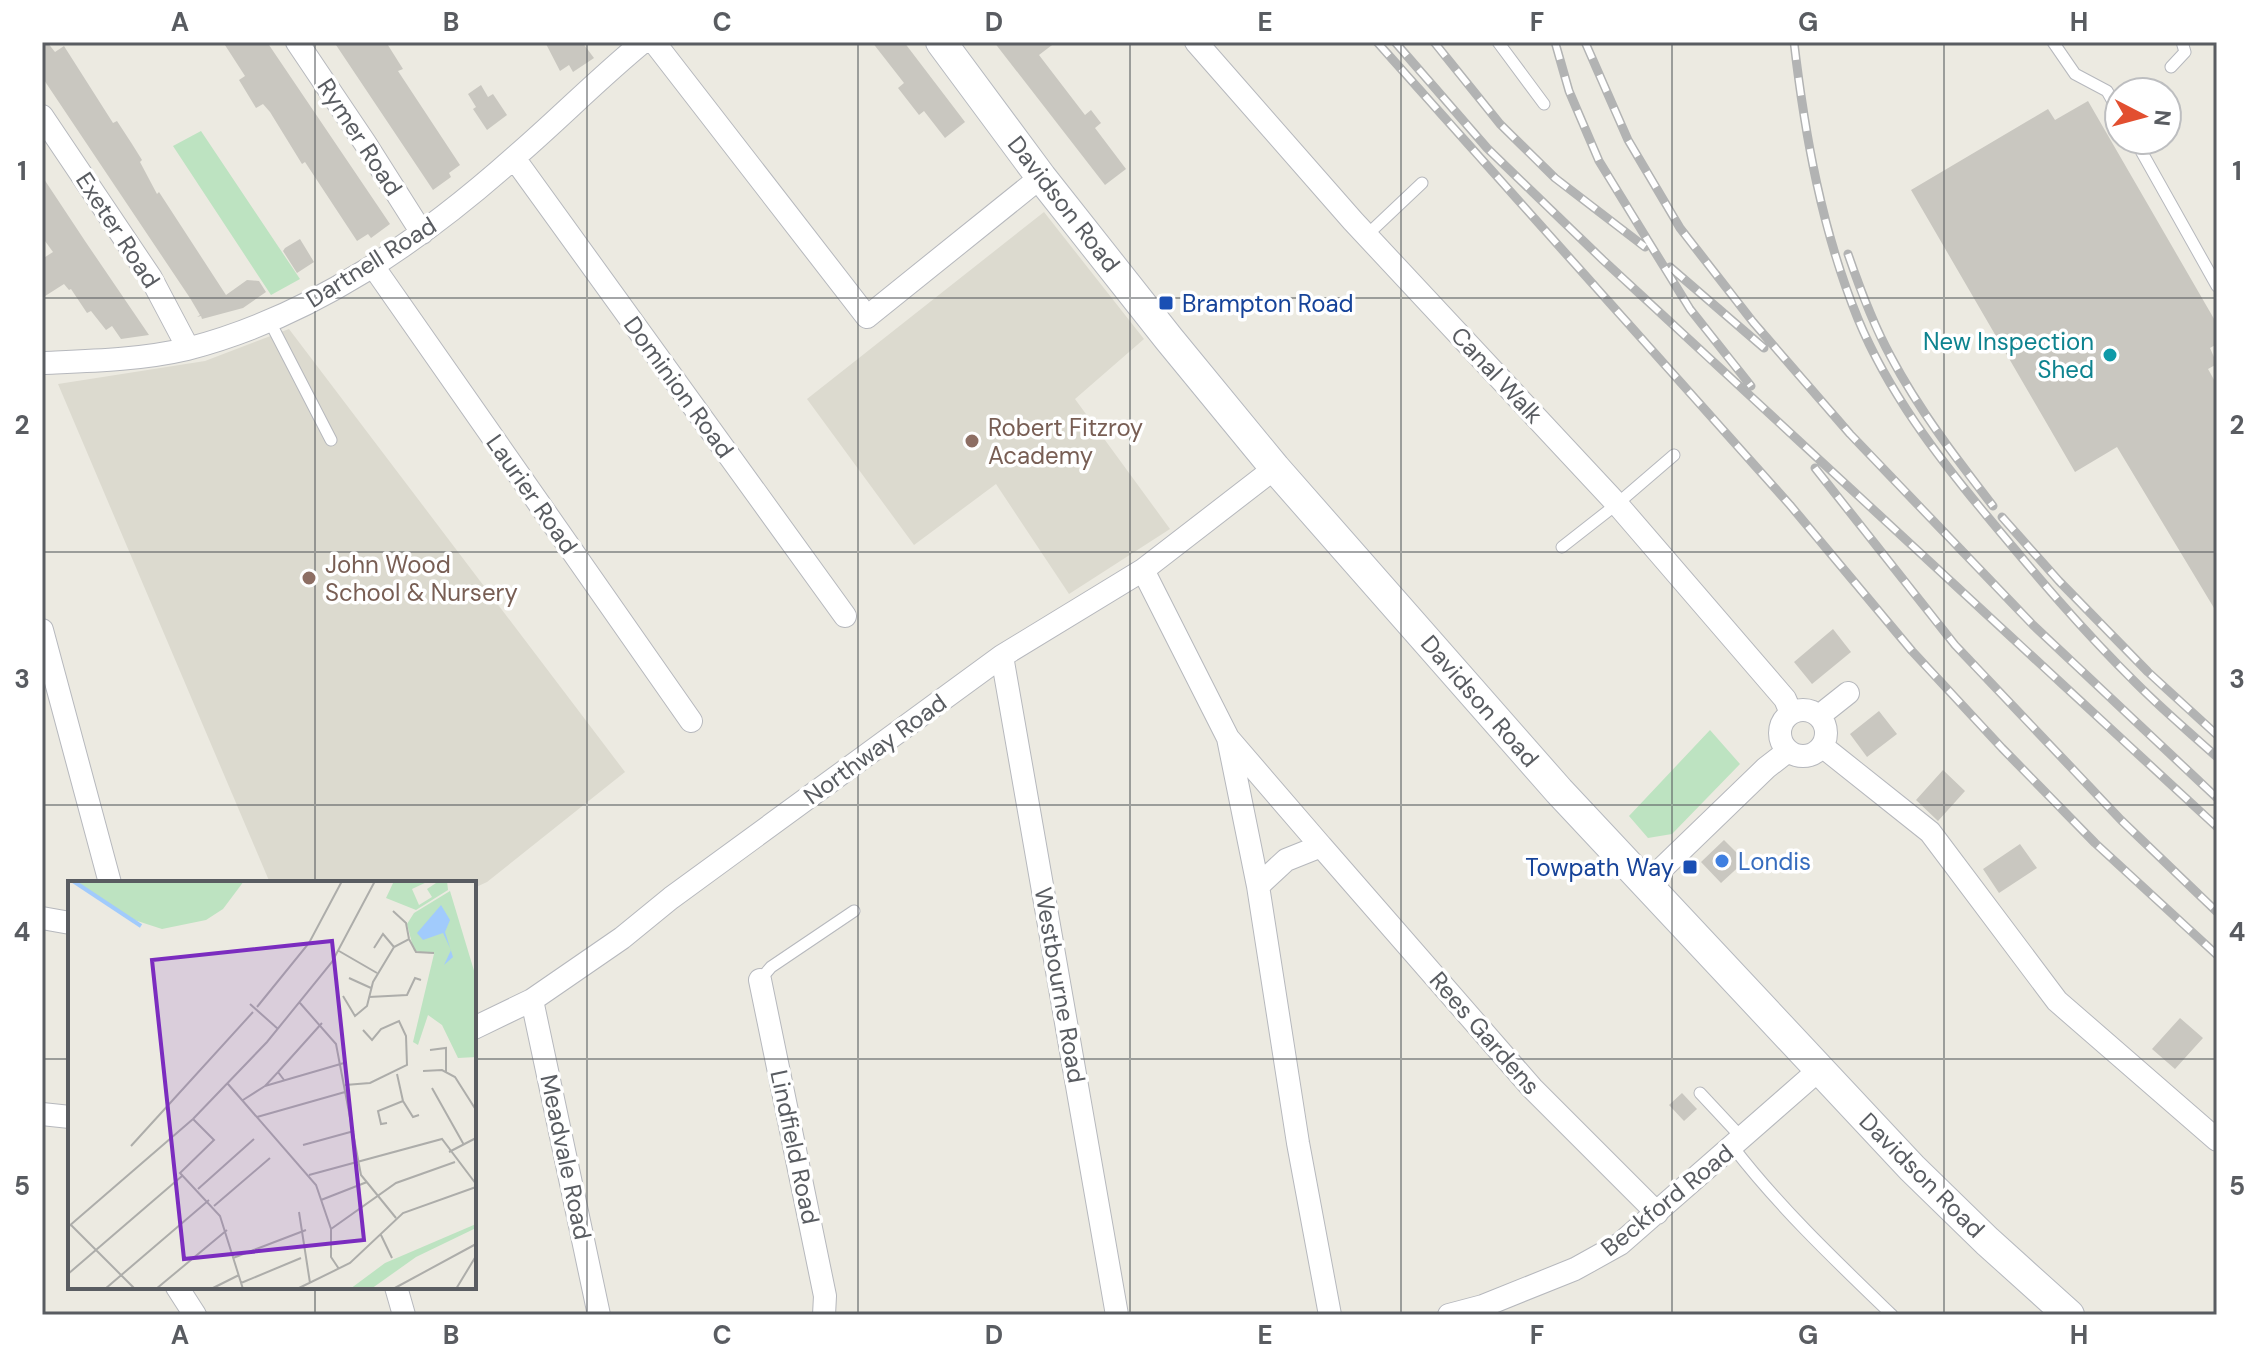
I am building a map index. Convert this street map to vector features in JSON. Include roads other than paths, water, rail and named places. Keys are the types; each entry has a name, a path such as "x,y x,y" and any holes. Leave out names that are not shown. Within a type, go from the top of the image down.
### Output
{"street":[{"name":"Rymer Road","path":"297,42 422,233"},
{"name":"Dartnell Road","path":"42,363 148,356 188,348 298,308 373,266 422,233 514,158 618,50 643,42"},
{"path":"654,42 867,317 1041,177"},
{"name":"Davidson Road","path":"941,42 1041,177 1275,468 1559,791 1912,1168 2069,1315"},
{"name":"Canal Walk","path":"1196,42 1367,235 1617,504 1785,699 1791,713"},
{"name":"Exeter Road","path":"44,122 151,278 188,348"},
{"name":"Dominion Road","path":"514,158 845,616"},
{"name":"Laurier Road","path":"373,266 691,721"},
{"name":"Northway Road","path":"476,1027 532,1000 622,938 671,898 1002,656 1143,570 1275,468"},
{"name":"Rees Gardens","path":"1143,570 1228,738 1532,1088 1657,1213"},
{"path":"42,630 109,881"},
{"name":"Westbourne Road","path":"1002,656 1117,1315"},
{"path":"1819,716 1848,693"},
{"path":"1805,710 1819,716 1826,730 1817,752 1798,756 1783,745 1780,731 1782,723 1791,713 1805,710"},
{"name":"Rees Gardens","path":"1228,738 1258,886 1298,1143 1330,1315"},
{"path":"1822,746 1930,832 2057,1001 2217,1140"},
{"path":"1647,883 1766,768 1788,751"},
{"path":"1258,886 1286,860 1321,846"},
{"path":"42,918 68,923"},
{"name":"Lindfield Road","path":"760,980 825,1296 824,1315"},
{"name":"Meadvale Road","path":"532,1000 599,1315"},
{"name":"Beckford Road","path":"1449,1315 1483,1306 1575,1269 1620,1244 1820,1069"},
{"path":"42,1114 68,1117"},
{"path":"178,1289 195,1315"},
{"path":"397,1289 404,1315"}],"lane":[{"path":"1498,42 1544,104"},
{"path":"2053,42 2075,74 2103,89"},
{"path":"2171,67 2185,52 2182,42"},
{"path":"2144,156 2217,286"},
{"path":"1367,235 1422,183"},
{"path":"268,320 331,440"},
{"path":"1562,547 1674,455"},
{"path":"760,980 771,967 854,911"},
{"path":"1700,1093 1738,1143 1755,1175 1892,1315"}],"railway":[{"path":"1377,42 1790,505 1912,651 2095,843 2217,955"},
{"path":"1395,42 1487,148 1603,260 2217,827"},
{"path":"1434,42 1500,124 1555,178 1645,247"},
{"path":"1555,42 1569,91 1599,161 1690,309 1751,386"},
{"path":"1585,42 1628,140 1680,228 1753,322 1850,434 2033,625 2217,798"},
{"path":"1794,42 1810,148 1834,252 1870,346 1899,398 1950,470 2060,602 2136,683 2217,757"},
{"path":"1848,254 1884,345 1902,377 1993,506"},
{"path":"1670,267 1764,348"},
{"path":"1815,468 1955,645 2121,820 2217,912"},
{"path":"2002,517 2148,672 2217,735"}],"place":[{"name":"Brampton Road","path":"1166,303"},
{"name":"New Inspection Shed","path":"2110,355"},
{"name":"Robert Fitzroy Academy","path":"972,441"},
{"name":"John Wood School & Nursery","path":"309,578"},
{"name":"Londis","path":"1722,861"},
{"name":"Towpath Way","path":"1690,867"}]}
